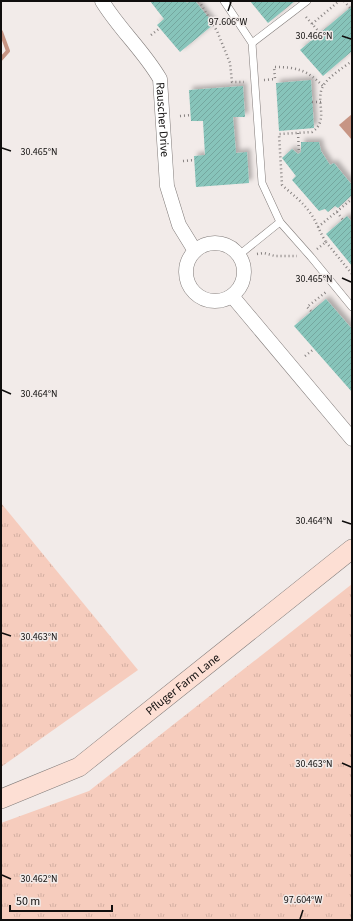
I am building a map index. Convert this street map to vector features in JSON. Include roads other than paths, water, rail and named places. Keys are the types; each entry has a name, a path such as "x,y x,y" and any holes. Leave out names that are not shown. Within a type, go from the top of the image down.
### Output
{"street":[{"name":"Rauscher Drive","path":"102,1 109,12 153,66 160,79 167,186 179,225 195,252"},
{"path":"212,243 221,244 230,247 245,257 243,262 245,271 243,281 239,289 232,296 224,300 205,300 196,295 190,287 186,269 189,259 202,246 212,243"},
{"path":"232,296 352,439"},
{"name":"Pfluger Farm Lane","path":"1,799 79,767 352,549"}],"lane":[{"path":"224,1 252,43 262,183 280,222 352,307"},
{"path":"252,43 307,1"},
{"path":"245,257 280,222"}],"waterway":[{"path":"1,32 8,51 1,59"}]}
